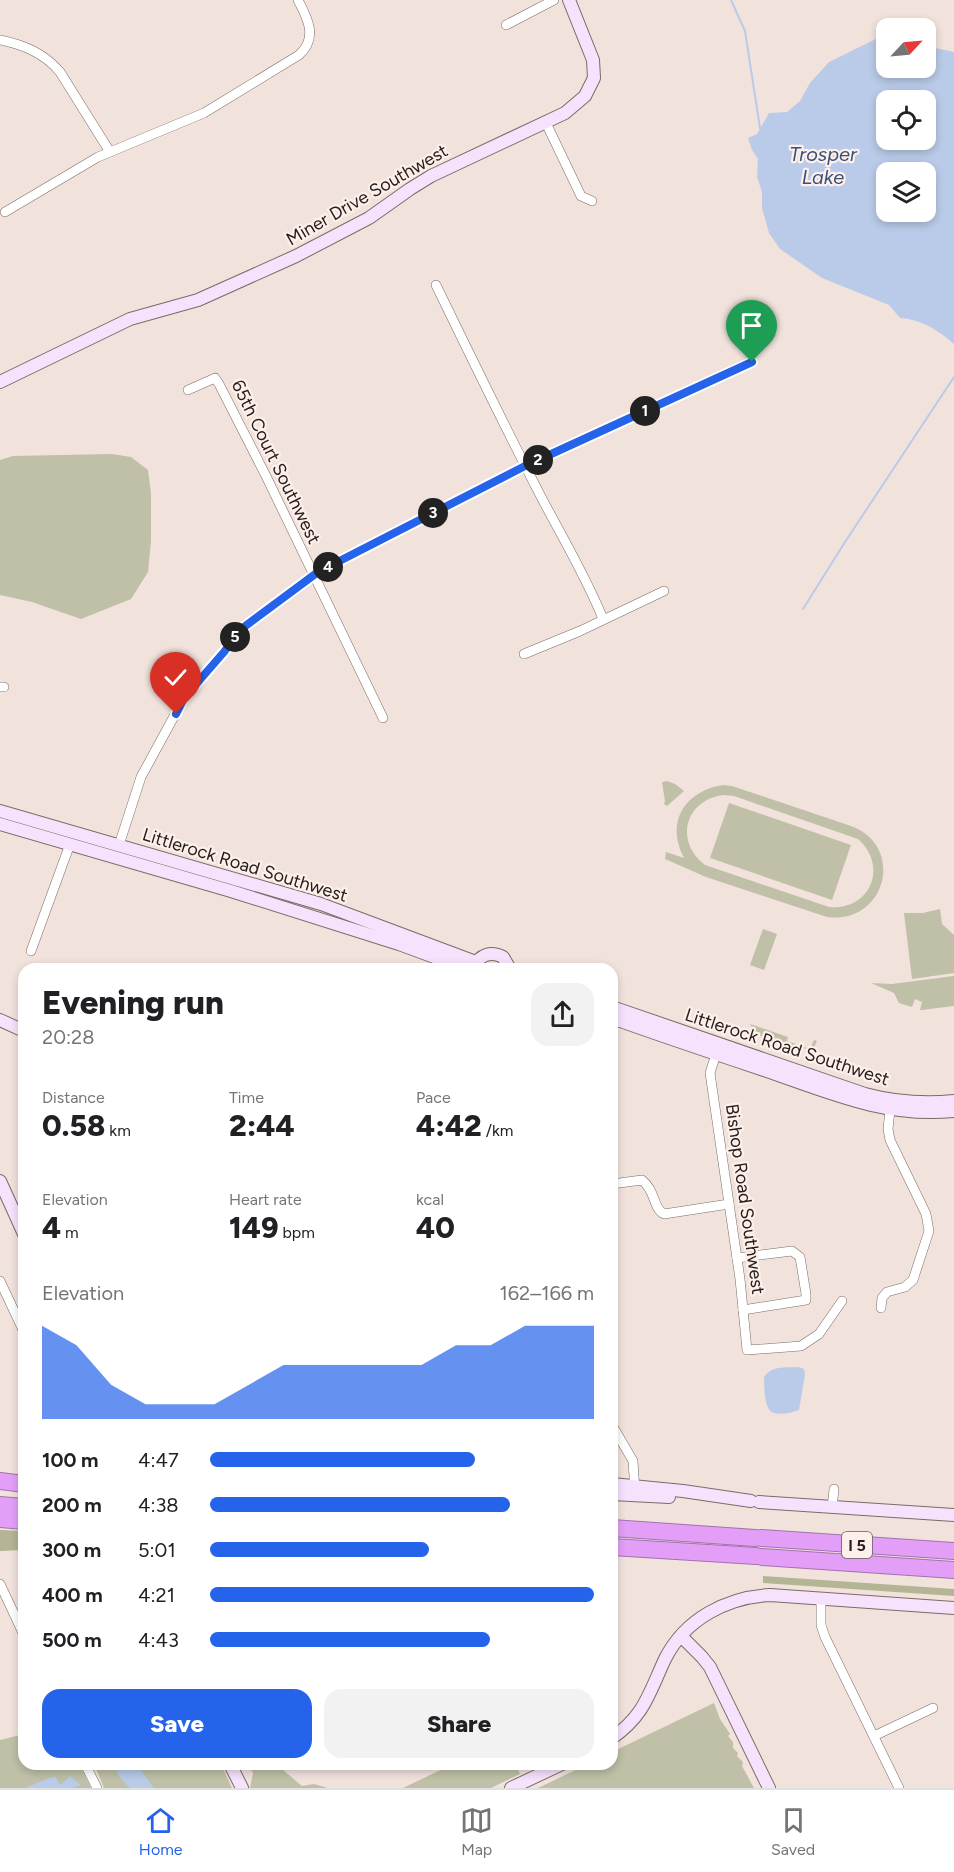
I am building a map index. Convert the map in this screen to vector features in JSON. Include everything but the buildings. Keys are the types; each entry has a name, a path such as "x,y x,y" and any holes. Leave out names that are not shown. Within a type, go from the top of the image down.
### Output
{"highway":[{"path":"0,1481 18,1483"},
{"path":"0,1487 18,1488"},
{"path":"0,1506 18,1507"},
{"path":"0,1520 18,1521"},
{"name":"I 5","path":"618,1528 954,1551"},
{"name":"I 5","path":"618,1547 954,1570"}],"street":[{"path":"5,212 110,152 204,113 299,55 308,43 311,30 298,0"},
{"path":"506,25 554,0"},
{"name":"Miner Drive Southwest","path":"0,382 130,319 198,300 296,256 369,218 431,176 565,113 585,96 594,78 593,60 569,0"},
{"path":"0,40 28,48 51,62 60,72 110,152"},
{"path":"546,123 581,196 592,201"},
{"path":"436,285 525,466 575,562 589,584 603,619"},
{"path":"119,845 141,777 184,698 240,630 313,576 525,466 752,362"},
{"name":"65th Court Southwest","path":"188,390 215,378 266,476 383,718"},
{"path":"524,654 664,591"},
{"name":"Littlerock Road Southwest","path":"0,811 321,904 462,963"},
{"name":"Littlerock Road Southwest","path":"0,824 205,883 459,963"},
{"path":"31,951 70,844"},
{"name":"Littlerock Road Southwest","path":"476,963 486,954 498,954 508,963"},
{"name":"Littlerock Road Southwest","path":"618,1009 874,1096 920,1103 954,1101"},
{"path":"0,1020 18,1028"},
{"name":"Littlerock Road Southwest","path":"618,1020 840,1096 890,1110 921,1113 954,1111"},
{"name":"Bishop Road Southwest","path":"716,1054 710,1073 737,1258 747,1350 801,1346 819,1334 842,1301"},
{"path":"881,1308 882,1298 887,1292 905,1287 913,1280 929,1231 926,1214 890,1140 888,1129 890,1110"},
{"path":"618,1183 642,1180 649,1186 657,1208 664,1215 729,1204"},
{"path":"0,1181 18,1221"},
{"path":"737,1258 792,1251 800,1257 807,1294 806,1300 743,1311"},
{"path":"0,1281 18,1319"},
{"path":"618,1435 633,1461 635,1491"},
{"path":"618,1486 635,1491 751,1501 635,1491 618,1493"},
{"path":"831,1508 834,1489"},
{"path":"759,1502 954,1515"},
{"path":"0,1584 18,1622"},
{"path":"618,1732 639,1712 649,1698 665,1659 681,1636 713,1610 741,1599 770,1595 954,1608"},
{"path":"821,1598 821,1625 825,1637 899,1788"},
{"path":"681,1636 710,1667 770,1788"},
{"path":"874,1736 933,1708"},
{"path":"88,1770 97,1788"},
{"path":"233,1770 242,1788"},
{"path":"511,1788 549,1770"}],"green space":[{"path":"112,454 131,457 148,470 151,493 151,541 148,572 131,599 81,619 32,602 0,595 0,460 13,456"},
{"path":"667,781 684,791 667,806 664,804 662,782"},
{"path":"723,785 732,786 851,826 868,836 879,850 883,866 882,882 875,897 863,909 847,916 827,917 706,877 665,859 666,852 684,858 677,832 682,810 689,801 710,788","holes":["723,795 734,796 858,839 867,850 872,862 873,873 870,885 864,894 855,902 829,907 705,865 695,856 689,845 688,823 692,813 710,798"]},
{"path":"729,803 851,845 832,900 710,858"},
{"path":"940,909 942,924 954,935 954,973 912,979 904,913 923,913"},
{"path":"763,929 777,934 764,970 750,965"},
{"path":"954,976 954,1006 922,1010 920,1010 922,1002 915,999 912,1007 899,1003 894,993 871,983 892,984"},
{"path":"750,1024 788,1037 787,1041 810,1049 814,1040 817,1041 811,1050 753,1034 754,1031"},
{"path":"0,1530 18,1531 18,1550 0,1551"},
{"path":"763,1576 954,1589 954,1596 763,1583"},
{"path":"714,1703 720,1719 730,1734 728,1736 733,1742 733,1748 743,1762 742,1766 754,1788 538,1788 576,1770 618,1770 618,1749"},
{"path":"18,1736 18,1770 82,1770 91,1788 0,1788 0,1740"},
{"path":"96,1770 224,1770 232,1788 104,1788"},
{"path":"251,1770 283,1770 302,1786 314,1784 328,1788 250,1788 253,1773"},
{"path":"440,1770 518,1770 520,1774 491,1788 403,1788"}],"water":[{"name":"Trosper Lake","path":"876,39 876,78 936,78 936,48 954,52 954,344 929,326 900,318 889,305 822,278 780,249 769,233 757,177 758,159 748,138 757,134 769,113 787,112 800,101 810,83 829,62"},
{"path":"799,1367 804,1369 805,1375 799,1410 773,1413 765,1397 764,1377 775,1369"},
{"path":"116,1770 141,1770 154,1788 130,1788"},
{"path":"70,1776 81,1785 73,1788 25,1788 52,1777 56,1777 59,1784 62,1784"}],"waterway":[{"path":"731,0 745,31 760,128 763,129"},
{"path":"803,609 954,377"}],"route":[{"path":"176,714 184,698 240,630 318,572 525,466 752,362"}]}
